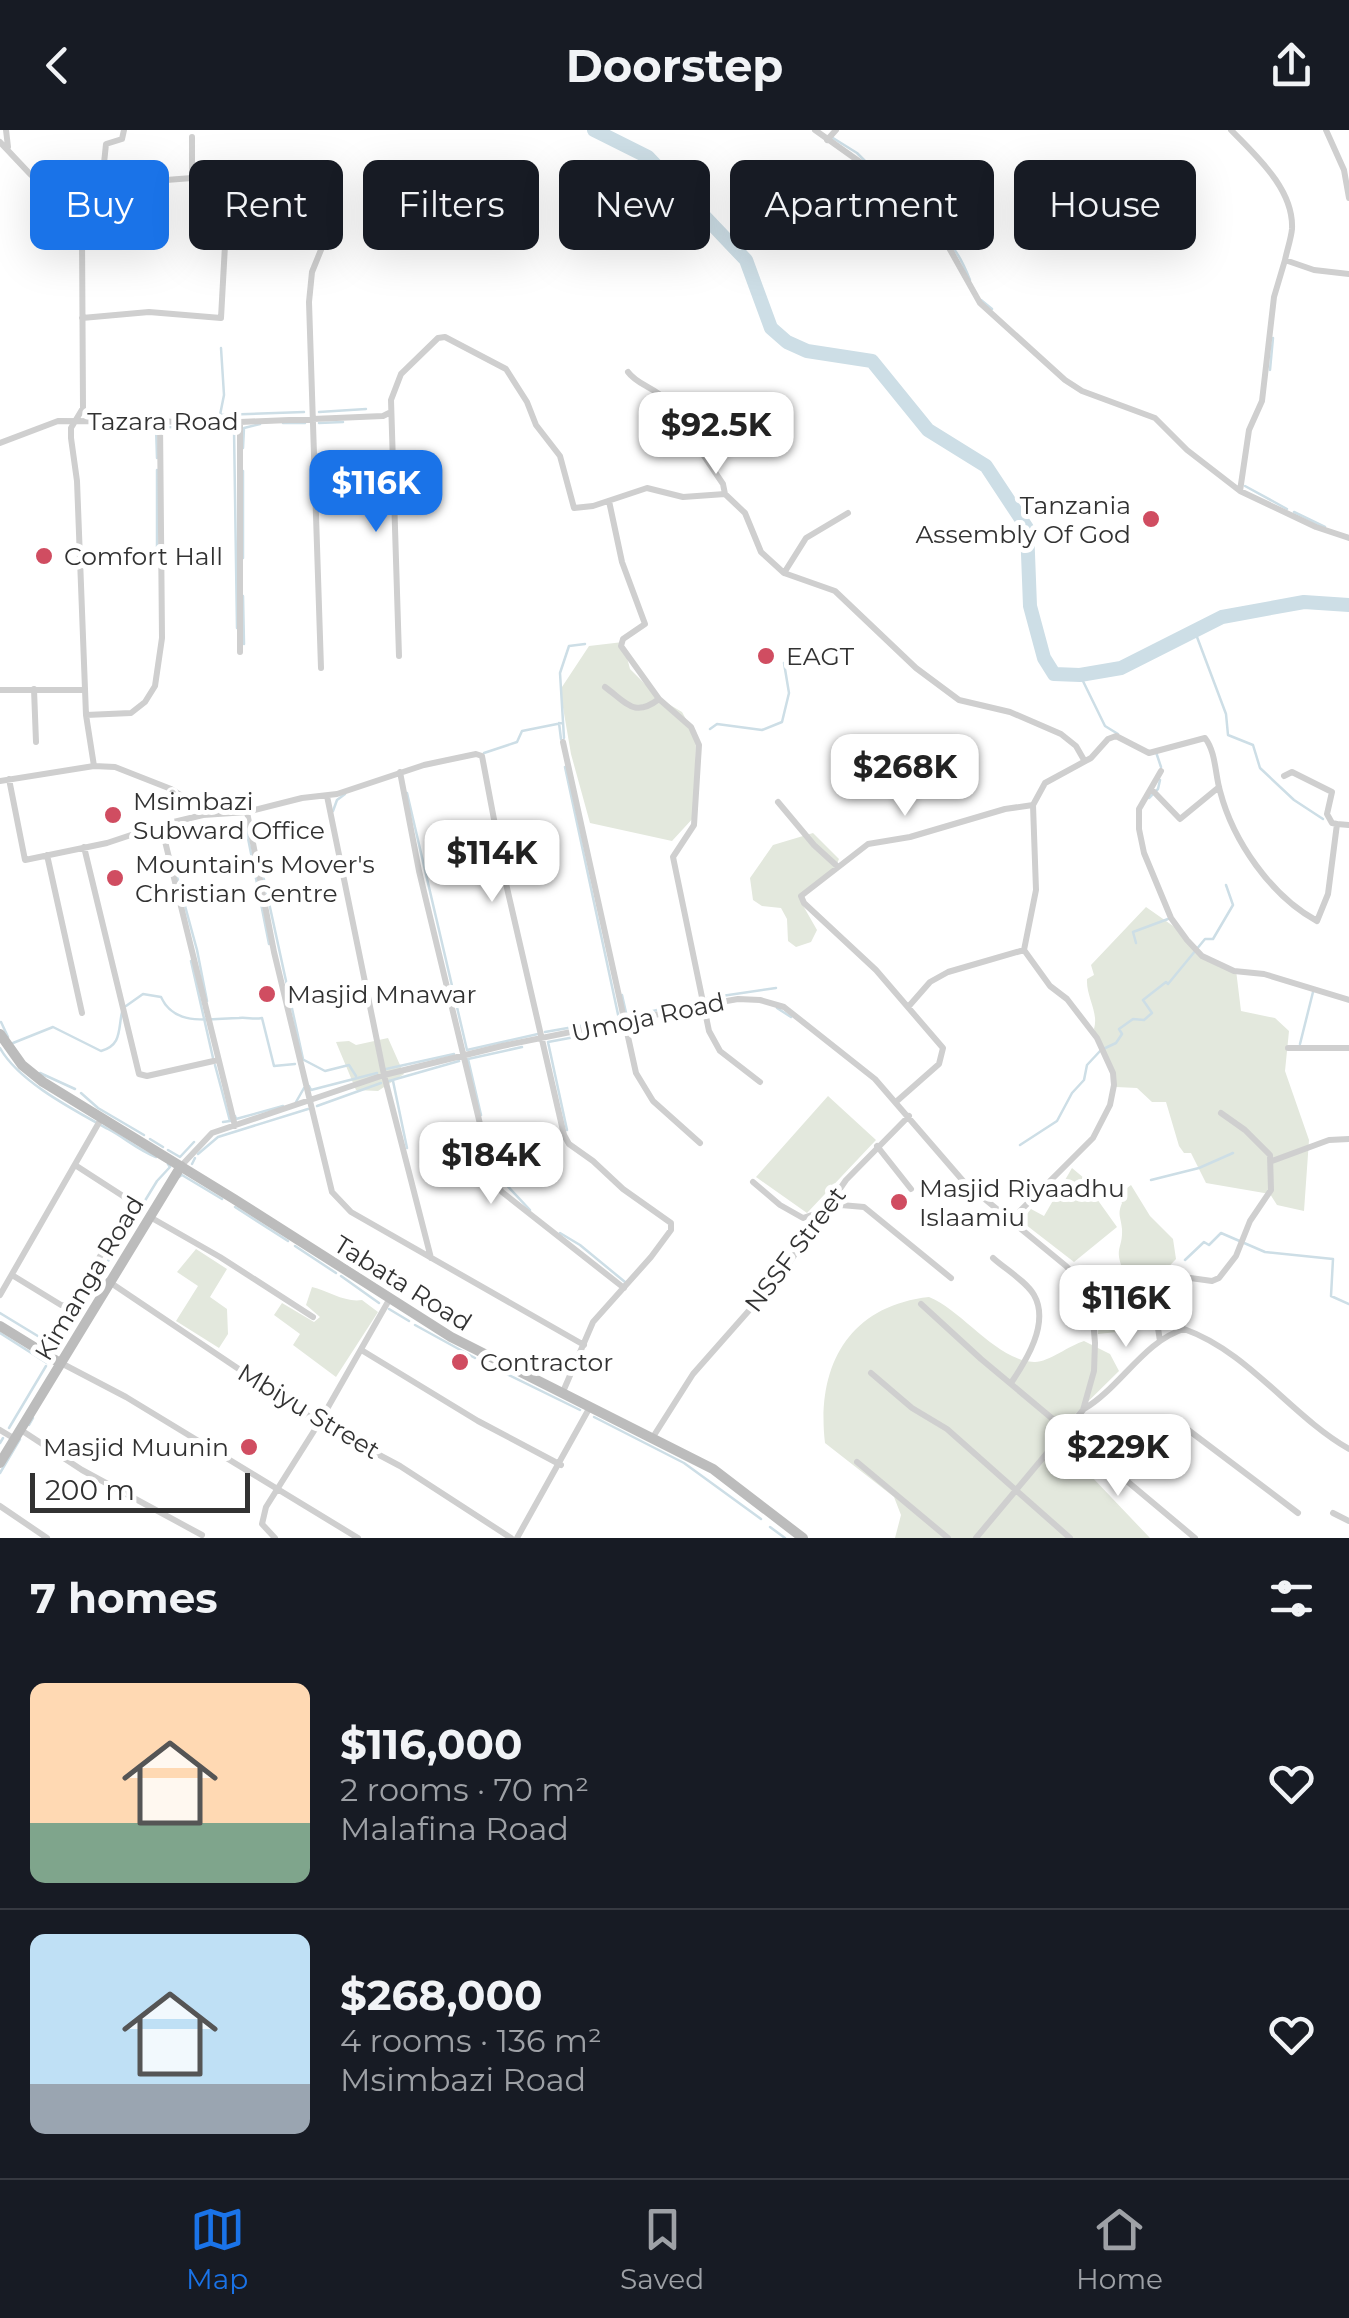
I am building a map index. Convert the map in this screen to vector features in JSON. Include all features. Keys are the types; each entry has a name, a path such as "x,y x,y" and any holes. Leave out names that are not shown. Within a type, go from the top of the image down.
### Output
{"main road":[{"name":"Tabata Road","path":"0,1034 22,1065 389,1300 450,1338 712,1469 804,1538"},
{"name":"Kimanga Road","path":"0,1463 181,1166"},
{"path":"0,1326 60,1363"}],"street":[{"path":"6,130 4,144 30,174"},
{"path":"104,160 106,144 122,139 124,130"},
{"path":"816,130 867,167 879,180 901,220 918,233 948,246 980,304 1038,358 1082,390 1155,418 1187,450 1218,470 1240,491 1349,538"},
{"path":"827,140 836,130"},
{"path":"1231,130 1278,182 1292,229 1274,297 1262,401 1249,430 1240,491"},
{"path":"1326,130 1344,170 1349,198"},
{"path":"169,180 192,178 192,137"},
{"path":"82,250 82,408 70,428 77,481 86,715 94,766"},
{"path":"82,318 149,312 220,318 224,250"},
{"path":"321,250 312,272 309,302 321,668"},
{"path":"1285,260 1314,270 1349,274"},
{"path":"398,656 391,400 400,374 438,338 452,340 506,369 536,425 560,456 573,506 583,508 647,488 683,498 725,494"},
{"path":"628,372 633,379 659,391 667,401 725,494 744,513 762,552 784,573 834,591 916,668 959,700 1010,712 1061,734 1072,741 1084,760"},
{"name":"Tazara Road","path":"0,444 48,423 76,420 240,422 383,416 390,412"},
{"path":"86,715 131,712 145,702 154,686 162,638 160,422"},
{"path":"240,422 240,652"},
{"path":"609,501 622,562 645,624 620,643 659,699 692,728 699,744 694,825 674,860 704,1005 714,1043 760,1082"},
{"path":"784,573 806,538 848,513"},
{"path":"605,688 636,709 647,709 659,699"},
{"path":"34,689 36,742"},
{"path":"0,690 85,690"},
{"path":"1012,1219 1093,1138 1110,1105 1114,1085 1113,1073 1096,1038 1024,950 1036,890 1033,805 1045,783 1097,754 1108,739 1116,736 1149,754 1206,738 1236,834 1258,868 1315,921 1320,918 1328,894 1337,824"},
{"path":"563,742 636,1072 644,1090 700,1144"},
{"path":"204,815 195,804 172,790 116,766 4,780 26,860 84,848 161,824 327,796 400,772 480,754 506,888 567,1141 671,1223 651,1257 593,1322 562,1395"},
{"path":"1161,770 1140,810 1139,828 1173,922 1202,956 1234,971 1264,974 1349,1000"},
{"path":"400,772 418,870 494,1182 624,1288"},
{"path":"1284,776 1292,772 1330,790 1326,814 1332,823 1349,825"},
{"path":"1154,792 1180,819 1219,787"},
{"path":"327,796 384,1076 431,1259"},
{"path":"778,802 836,866"},
{"path":"897,1101 939,1064 944,1053 909,1006 802,900 802,894 836,866 878,841 910,837 1005,809 1033,805"},
{"path":"248,812 274,952 330,1185 337,1199 351,1212 584,1345"},
{"path":"161,824 235,1126"},
{"path":"84,848 139,1074 147,1076 218,1060"},
{"path":"47,855 82,1013"},
{"path":"909,1006 930,982 948,972 1024,950"},
{"name":"Umoja Road","path":"181,1166 206,1137 384,1076 704,1005 760,1000 784,1007 862,1068 897,1101 964,1182 1012,1219 1085,1286 1094,1325 1094,1372 1083,1410"},
{"path":"1288,1048 1349,1048"},
{"path":"1160,1342 1154,1303 1163,1283 1176,1276 1216,1280 1271,1190 1272,1160 1258,1141 1221,1113"},
{"name":"NSSF Street","path":"653,1437 694,1374 782,1273 846,1180 910,1116"},
{"path":"0,1295 102,1118"},
{"path":"1272,1160 1329,1140 1349,1138"},
{"path":"877,1146 911,1189"},
{"path":"12,1275 61,1305 70,1306 122,1221 131,1205 129,1200 75,1165"},
{"path":"754,1182 797,1216 812,1217 826,1208 864,1206 951,1278"},
{"path":"148,1217 220,1257 313,1317"},
{"path":"993,1258 1036,1298 1034,1343 1011,1383"},
{"name":"Mbiyu Street","path":"108,1281 320,1423 400,1466 514,1538"},
{"path":"275,1538 265,1530 262,1518 389,1300"},
{"path":"921,1304 1195,1538"},
{"path":"976,1538 1083,1410 1106,1395 1160,1342 1184,1330 1200,1336 1248,1368 1321,1432 1349,1450"},
{"path":"362,1351 478,1422 561,1465"},
{"path":"60,1363 79,1370 358,1538"},
{"path":"871,1373 912,1408 947,1430 1070,1538"},
{"path":"514,1538 561,1465 590,1407"},
{"path":"1120,1477 1162,1422 1175,1420 1298,1513"},
{"path":"0,1430 18,1434 202,1535"},
{"path":"856,1462 948,1538"},
{"path":"0,1506 47,1538"},
{"path":"1333,1514 1349,1521"}],"shaded area":[{"path":"623,642 630,669 660,699 682,712 696,737 695,816 672,841 590,823 571,754 560,690 589,646"},
{"path":"813,833 839,859 801,902 817,930 811,942 796,947 788,941 787,919 781,908 762,906 753,900 750,878 773,845"},
{"path":"1146,907 1176,928 1203,958 1236,970 1241,1011 1275,1018 1289,1031 1285,1071 1309,1140 1304,1211 1277,1205 1270,1194 1206,1183 1191,1153 1184,1153 1179,1146 1166,1102 1152,1102 1137,1088 1116,1087 1094,1029 1087,979 1094,975 1091,965"},
{"path":"388,1038 404,1074 378,1091 356,1090 336,1042 356,1045"},
{"path":"828,1096 876,1140 807,1213 756,1177"},
{"path":"1072,1168 1097,1189 1097,1199 1117,1227 1074,1262 1021,1221 1031,1209 1044,1216"},
{"path":"1131,1185 1150,1216 1173,1239 1176,1259 1158,1278 1148,1308 1125,1314 1126,1331 1098,1334 1101,1295 1124,1272 1119,1253 1122,1203 1118,1195"},
{"path":"196,1249 227,1269 210,1297 227,1309 228,1334 219,1348 176,1321 198,1286 177,1272"},
{"path":"312,1287 362,1300 378,1312 336,1377 293,1345 300,1334 274,1315 282,1303 314,1322 320,1317 306,1305"},
{"path":"929,1297 1020,1359 1039,1362 1084,1341 1110,1354 1119,1371 1053,1436 1150,1538 895,1538 901,1515 894,1497 825,1443 826,1389 843,1345 858,1327 877,1313"}],"waterway":[{"path":"594,130 648,157 746,260 771,328 787,342 807,351 872,361 928,430 986,466 1027,528 1030,606 1044,658 1054,674 1080,675 1121,668 1222,617 1304,602 1349,605"},
{"path":"833,138 864,160"},
{"path":"954,250 970,280"},
{"path":"981,300 992,309"},
{"path":"1270,370 1273,338"},
{"path":"220,415 224,395 221,348"},
{"path":"319,412 366,409"},
{"path":"189,416 304,412"},
{"path":"319,423 343,422"},
{"path":"283,423 305,423"},
{"path":"115,424 156,426 157,458"},
{"path":"243,448 244,428 260,424"},
{"path":"164,427 234,429 237,628"},
{"path":"157,470 157,549"},
{"path":"243,471 243,558"},
{"path":"1245,486 1287,509"},
{"path":"1294,512 1325,527"},
{"path":"243,596 244,644"},
{"path":"1194,629 1226,714 1228,735 1253,745 1260,768 1294,800 1323,819"},
{"path":"564,738 560,673 569,646 585,644"},
{"path":"710,729 717,724 762,730 782,722 789,693 784,663"},
{"path":"1080,675 1105,726 1118,734"},
{"path":"559,723 561,739"},
{"path":"484,753 517,742 522,731 562,723"},
{"path":"1156,752 1161,767"},
{"path":"545,1032 619,1019 565,767"},
{"path":"1149,798 1160,780"},
{"path":"407,793 467,1050 538,1034"},
{"path":"333,811 337,800 345,794"},
{"path":"244,818 269,944"},
{"path":"172,858 207,1001"},
{"path":"261,866 303,1059"},
{"path":"1020,1145 1057,1121 1084,1080 1087,1065 1101,1050 1116,1043 1122,1034 1119,1029 1152,1013 1143,1000 1168,984 1205,939 1213,939 1233,905 1226,885"},
{"path":"1136,943 1133,932 1168,919"},
{"path":"191,961 213,1058"},
{"path":"708,998 776,988"},
{"path":"1300,1044 1313,992"},
{"path":"126,1006 143,994 161,997 167,1007 184,1017 262,1018 274,1066 295,1064"},
{"path":"622,995 627,1017 696,1001"},
{"path":"777,1008 791,1017"},
{"path":"13,1043 53,1027 101,1051 116,1041 122,1012"},
{"path":"1,1022 8,1037"},
{"path":"567,1130 548,1042 618,1029"},
{"path":"481,1115 468,1059 522,1047"},
{"path":"0,1048 20,1072 48,1094 156,1157"},
{"path":"386,1069 454,1054"},
{"path":"304,1060 325,1071 349,1065 356,1076"},
{"path":"389,1081 459,1061"},
{"path":"215,1065 230,1121 223,1122"},
{"path":"40,1073 75,1089"},
{"path":"309,1086 311,1090 377,1073"},
{"path":"393,1081 407,1148"},
{"path":"317,1106 381,1083"},
{"path":"296,1102 304,1088"},
{"path":"81,1093 98,1108 144,1135"},
{"path":"235,1116 236,1119 283,1106"},
{"path":"198,1154 218,1137 308,1109"},
{"path":"150,1139 163,1147"},
{"path":"168,1150 180,1157 194,1142"},
{"path":"1151,1180 1199,1168 1233,1153"},
{"path":"192,1164 195,1158"},
{"path":"492,1162 498,1176 530,1210"},
{"path":"55,1348 157,1181 170,1167 168,1164"},
{"path":"179,1177 182,1175 222,1199"},
{"path":"235,1207 288,1241"},
{"path":"560,1233 625,1282"},
{"path":"1185,1260 1221,1233 1265,1252 1333,1259 1331,1296 1349,1304"},
{"path":"295,1246 336,1273"},
{"path":"341,1276 379,1303"},
{"path":"389,1309 409,1321"},
{"path":"0,1313 46,1341"},
{"path":"415,1325 475,1358"},
{"path":"0,1333 47,1363"},
{"path":"480,1361 580,1410"},
{"path":"9,1428 46,1366"},
{"path":"594,1417 684,1463 761,1519"},
{"path":"29,1425 33,1418"},
{"path":"0,1443 3,1438"},
{"path":"0,1473 20,1439"},
{"path":"770,1527 785,1538"}],"place":[{"name":"Tanzania Assembly Of God","path":"1151,519"},
{"name":"Comfort Hall","path":"44,556"},
{"name":"EAGT","path":"766,656"},
{"name":"Msimbazi Subward Office","path":"113,815"},
{"name":"Mountain's Mover's Christian Centre","path":"115,878"},
{"name":"Masjid Mnawar","path":"267,994"},
{"name":"Masjid Riyaadhu Islaamiu","path":"899,1202"},
{"name":"Contractor","path":"460,1362"},
{"name":"Masjid Muunin","path":"249,1447"}]}
